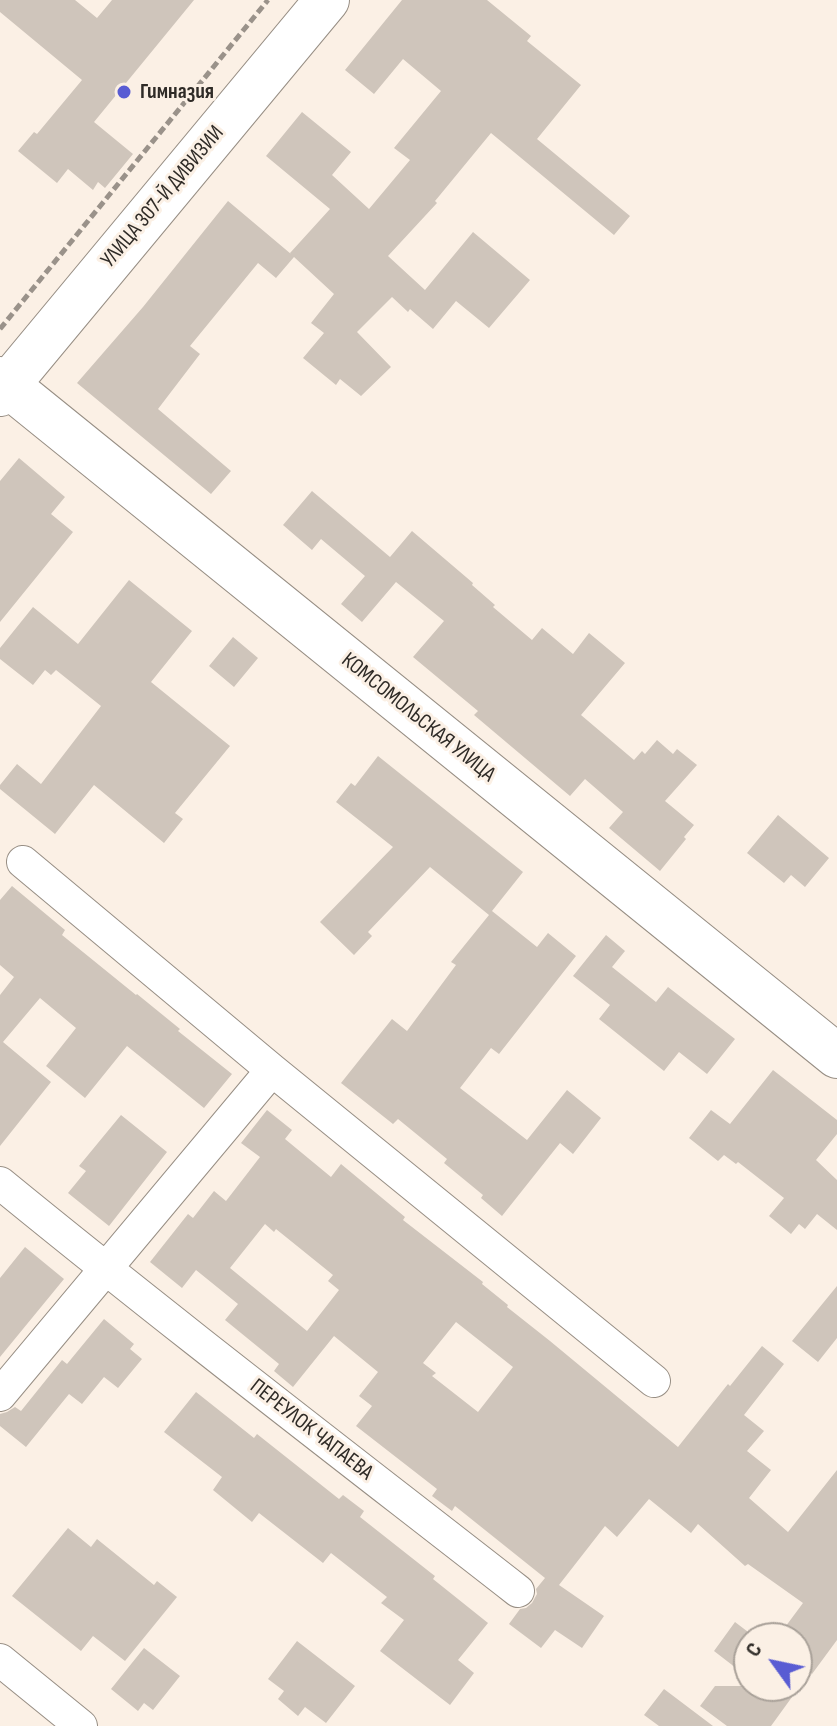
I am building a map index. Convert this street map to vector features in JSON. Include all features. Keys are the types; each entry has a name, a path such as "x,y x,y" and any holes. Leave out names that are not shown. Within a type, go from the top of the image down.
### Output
{"street":[{"name":"УЛИЦА 307-Й ДИВИЗИИ","path":"2,386 327,0"},
{"name":"КОМСОМОЛЬСКАЯ УЛИЦА","path":"2,386 837,1056"},
{"path":"23,862 272,1070 654,1381"},
{"path":"0,1395 272,1070"},
{"name":"ПЕРЕУЛОК ЧАПАЕВА","path":"0,1183 322,1440 518,1591"},
{"path":"0,1660 81,1726"}],"path":[{"path":"0,329 268,0"}],"building":[{"path":"0,0 75,0 97,18 112,0 194,0 94,122 133,154 105,188 98,182 93,190 68,169 57,183 18,151 34,132 37,134 82,80 0,12"},
{"path":"402,0 487,0 531,36 527,41 581,85 537,139 630,216 614,235 491,133 435,201 437,203 388,256 425,290 473,232 530,280 489,328 456,301 433,329 392,297 357,332 391,367 361,396 340,379 336,385 303,358 324,333 311,323 334,294 294,257 276,278 258,263 190,346 200,354 158,409 231,471 211,494 77,383 228,201 291,254 330,209 266,156 302,112 351,152 332,175 369,209 410,160 394,148 441,91 403,59 374,94 345,70"},
{"path":"19,458 65,497 51,514 73,532 0,622 0,481"},
{"path":"312,491 390,557 412,531 473,583 495,605 493,607 532,640 542,628 573,654 589,633 625,663 581,715 634,760 642,751 645,754 657,740 673,754 677,749 697,765 665,801 694,825 660,871 609,828 623,812 585,779 570,796 474,715 478,711 413,657 444,621 396,582 362,622 341,604 365,576 321,539 312,550 283,525"},
{"path":"129,580 192,631 151,682 230,746 175,813 183,819 164,843 94,785 55,834 0,789 17,764 41,784 101,706 56,670 51,675 45,670 33,685 0,659 0,648 33,607 78,644"},
{"path":"233,637 258,658 234,687 209,666"},
{"path":"378,756 523,872 492,911 537,947 548,933 576,956 499,1054 491,1048 460,1088 527,1140 567,1090 601,1118 573,1154 560,1143 502,1216 481,1198 483,1195 444,1163 447,1159 398,1119 393,1124 341,1083 392,1019 407,1031 456,965 451,962 489,915 430,867 368,932 372,936 354,955 320,922 393,847 336,802 351,783 355,786"},
{"path":"778,815 829,858 805,887 791,875 784,883 747,853"},
{"path":"12,886 65,930 62,935 232,1074 204,1108 127,1046 85,1098 46,1066 76,1028 40,998 3,1042 51,1082 0,1146 0,995 14,977 0,965 0,900"},
{"path":"606,935 625,951 612,967 656,1002 668,987 735,1039 707,1074 679,1052 664,1071 599,1019 610,1005 573,976"},
{"path":"773,1070 837,1120 837,1134 816,1160 837,1180 837,1230 817,1214 805,1229 799,1224 791,1234 769,1216 784,1198 738,1162 736,1164 724,1155 718,1161 689,1138 711,1110 730,1124"},
{"path":"267,1110 292,1130 285,1139 331,1177 341,1164 405,1217 403,1220 483,1282 507,1307 678,1447 762,1346 784,1364 744,1415 764,1431 747,1451 771,1470 749,1498 788,1532 837,1470 837,1640 813,1673 813,1622 789,1622 803,1603 748,1564 745,1566 698,1524 691,1533 649,1499 617,1537 605,1526 559,1585 604,1616 582,1648 555,1630 541,1648 509,1624 520,1609 532,1603 536,1589 545,1578 455,1506 452,1511 432,1496 437,1489 356,1426 372,1406 359,1396 378,1372 334,1336 293,1387 274,1371 279,1364 225,1320 238,1304 196,1270 182,1288 150,1262 188,1214 193,1218 214,1191 226,1201 260,1157 241,1143","holes":["265,1224 274,1232 276,1229 333,1275 328,1281 339,1290 307,1331 230,1268","456,1322 513,1367 478,1412 432,1376 436,1373 423,1363"]},
{"path":"121,1115 167,1152 109,1226 68,1193 86,1171 79,1166"},
{"path":"25,1247 64,1279 0,1357 0,1278"},
{"path":"837,1286 837,1338 818,1362 792,1341"},
{"path":"104,1319 134,1344 130,1349 142,1359 118,1388 104,1377 82,1404 69,1394 26,1447 0,1426 0,1414 15,1407 21,1411 62,1360 67,1364"},
{"path":"196,1392 254,1438 257,1434 339,1499 343,1495 364,1511 360,1517 488,1623 458,1660 474,1673 450,1705 380,1651 404,1620 381,1603 387,1597 331,1553 323,1563 259,1513 252,1522 213,1490 222,1477 164,1432"},
{"path":"68,1528 91,1547 97,1539 154,1585 157,1581 177,1597 125,1661 93,1636 81,1651 12,1596"},
{"path":"733,1625 733,1666 714,1651"},
{"path":"297,1641 355,1686 326,1723 305,1707 298,1716 278,1699 284,1691 268,1679"},
{"path":"144,1648 180,1676 153,1710 144,1703 138,1711 111,1689"},
{"path":"715,1686 733,1686 733,1702 788,1702 771,1726 727,1726 700,1706"},
{"path":"664,1689 713,1726 659,1726 644,1715"}],"place":[{"name":"Гимназия","path":"124,92"}]}
